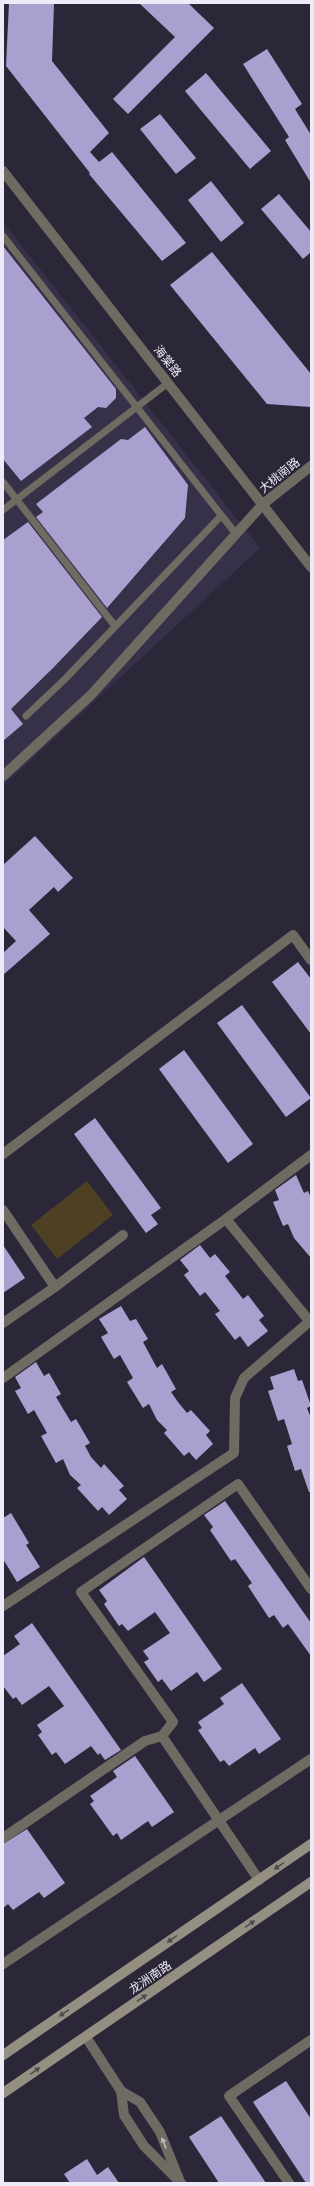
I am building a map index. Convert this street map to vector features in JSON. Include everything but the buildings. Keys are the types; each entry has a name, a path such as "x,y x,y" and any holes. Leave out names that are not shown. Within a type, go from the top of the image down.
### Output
{"main road":[{"name":"龙洲南路","path":"3,2055 311,1844"},
{"name":"龙洲南路","path":"3,2093 311,1882"}],"street":[{"name":"海棠路","path":"3,171 311,567"},
{"name":"大桃南路","path":"3,776 92,695 263,504 311,466"},
{"path":"3,1154 292,935 311,960"},
{"path":"3,1378 226,1219 311,1155"},
{"path":"3,1210 55,1287"},
{"path":"3,1606 234,1453 235,1398 244,1378 310,1322 226,1219"},
{"path":"3,1323 55,1287 123,1235"},
{"path":"3,1838 145,1741 162,1736 173,1722 81,1592 238,1484 311,1589"},
{"path":"162,1736 259,1880"},
{"path":"3,1964 311,1759"},
{"path":"86,2037 121,2091 124,2115 144,2146 180,2181"},
{"path":"289,2183 229,2096 311,2040"},
{"path":"121,2091 140,2102 156,2126 180,2181"}],"lane":[{"path":"3,236 236,534"},
{"path":"3,510 168,383"},
{"path":"3,482 115,626"},
{"path":"26,716 221,516"}],"shaded area":[{"path":"3,222 260,548 3,786"},
{"path":"87,1181 113,1215 57,1259 31,1225"}]}
